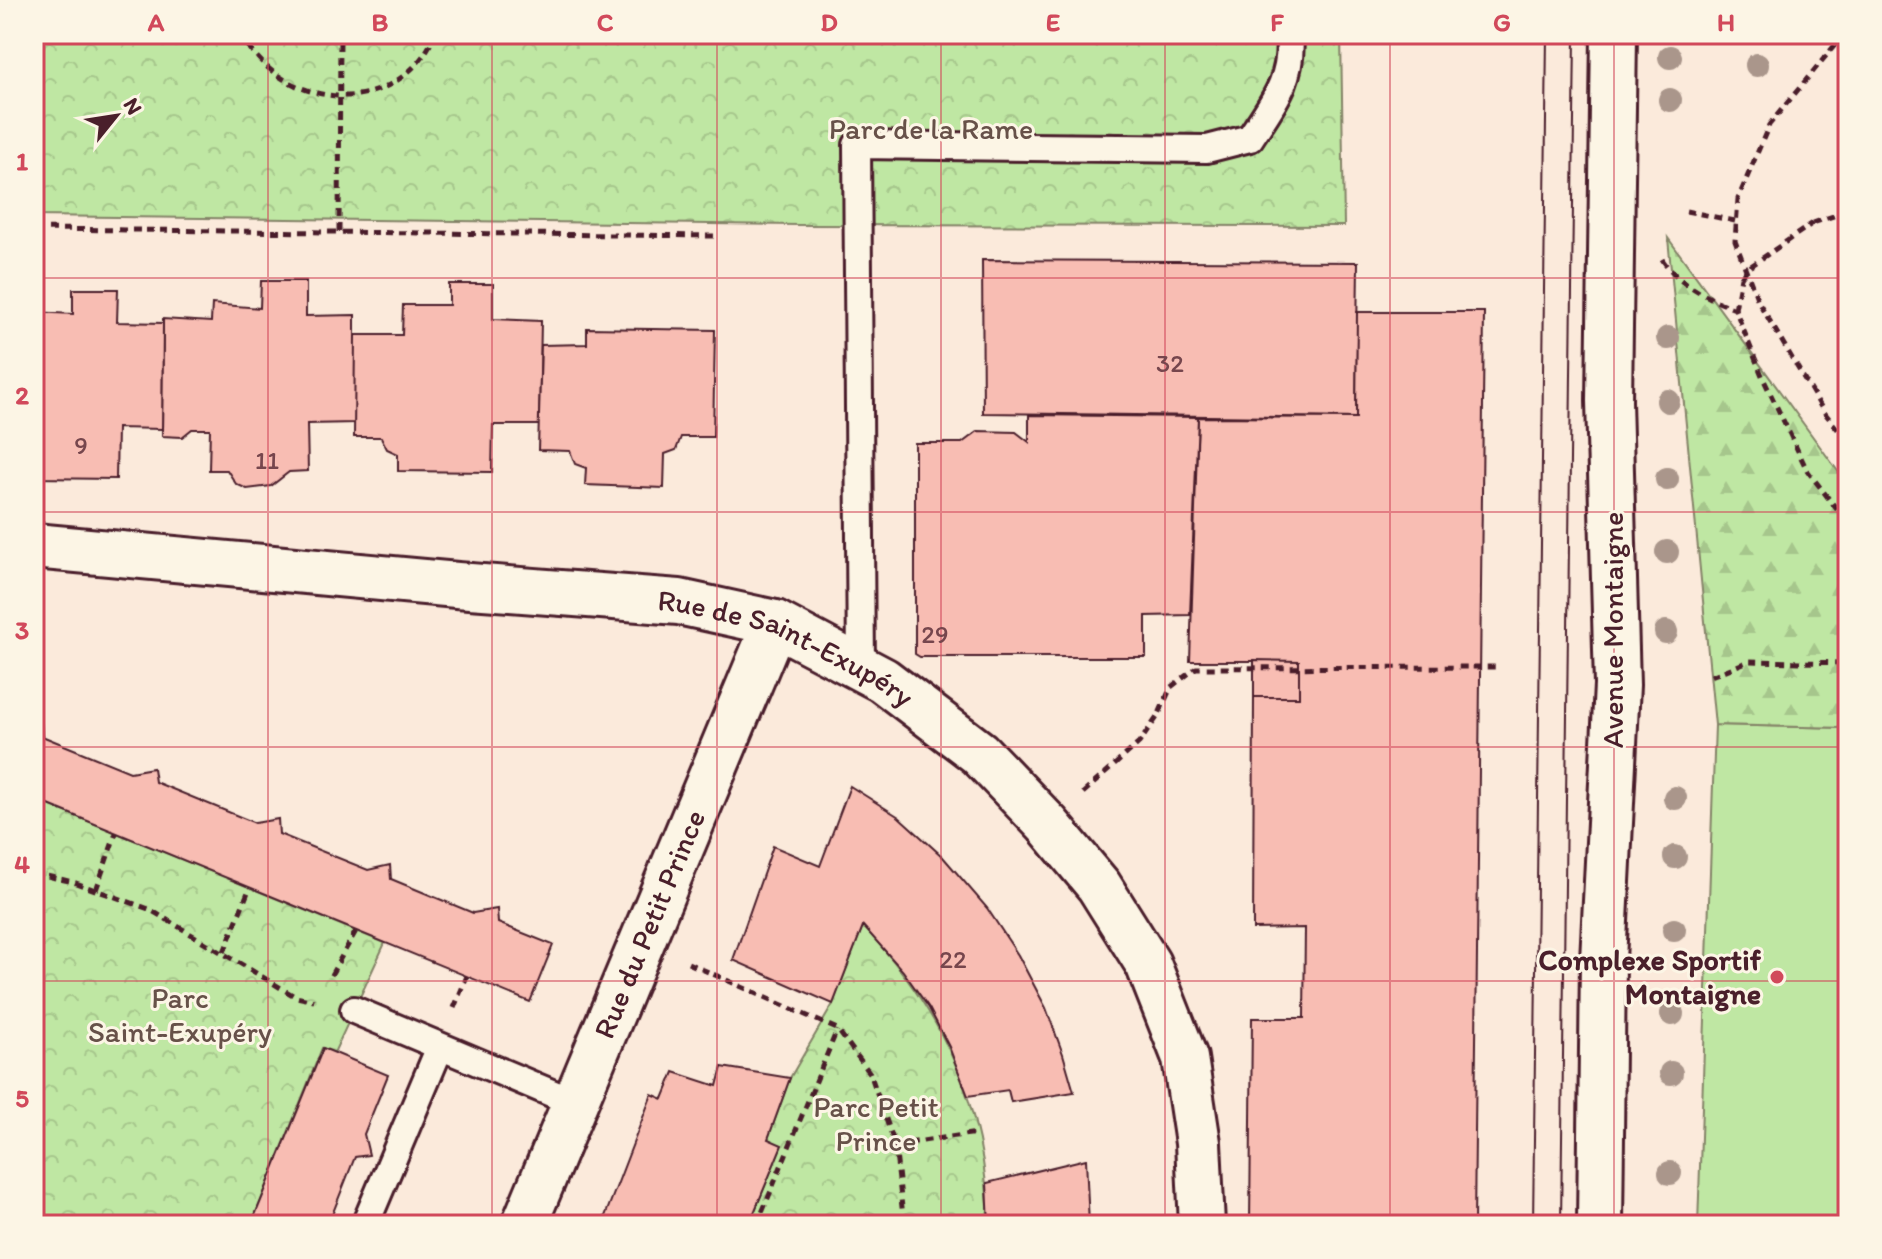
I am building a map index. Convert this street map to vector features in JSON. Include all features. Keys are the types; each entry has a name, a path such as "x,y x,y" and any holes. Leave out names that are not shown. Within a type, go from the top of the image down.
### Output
{"street":[{"name":"Avenue Montaigne","path":"1600,1225 1603,960 1617,685 1609,401 1614,34"},
{"name":"Rue de Saint-Exupéry","path":"34,546 679,602 775,623 883,680 979,753 1028,804 1099,886 1148,964 1185,1058 1198,1143 1202,1225"},
{"name":"Rue du Petit Prince","path":"524,1225 775,623"}],"lane":[{"path":"861,668 857,145 1207,149 1250,138 1283,86 1291,54 1289,34"},
{"path":"354,1010 575,1103"},
{"path":"372,1223 440,1047"}],"path":[{"path":"241,34 264,66 294,87 330,97 366,93 398,80 423,57 436,34"},
{"path":"339,232 340,34"},
{"path":"1844,34 1769,125 1738,199 1735,241 1758,301 1824,412 1848,442"},
{"path":"1686,211 1735,221"},
{"path":"1848,211 1813,223 1748,268 1741,277 1735,309 1763,378 1807,470 1848,524"},
{"path":"34,229 717,236"},
{"path":"1667,269 1717,302 1735,309"},
{"path":"1711,676 1749,661 1848,663"},
{"path":"1072,802 1139,743 1158,716 1171,687 1196,668 1496,667"},
{"path":"96,890 116,833"},
{"path":"34,873 149,909 296,997 354,1010"},
{"path":"224,952 250,887"},
{"path":"330,976 356,931"},
{"path":"683,961 837,1029 870,1073 895,1145 904,1225"},
{"path":"312,1001 321,989"},
{"path":"757,1225 837,1029"},
{"path":"895,1145 977,1133"}],"green space":[{"name":"Parc de la Rame","path":"34,34 1341,34 1344,226 799,225 34,216"},
{"path":"1668,238 1848,485 1848,728 1715,725"},
{"name":"Complexe Sportif Montaigne","path":"1715,725 1848,728 1848,1225 1698,1225"},
{"name":"Parc Saint-Exupéry","path":"34,799 385,943 334,1053 322,1048 251,1225 34,1225"},
{"name":"Parc Petit Prince","path":"863,926 916,992 955,1063 979,1140 989,1225 749,1225 781,1146 768,1139 790,1078 833,1004"}],"building":[{"path":"982,260 1358,262 1356,418 983,413"},
{"path":"261,281 306,281 306,316 355,315 355,423 307,424 308,471 289,472 271,486 247,489 236,484 227,470 209,470 210,429 192,429 182,437 162,436 163,319 211,322 212,304 260,308"},
{"path":"449,284 493,284 493,319 541,321 539,425 493,425 492,472 398,471 398,454 387,449 381,437 354,437 355,335 402,335 403,305 449,305"},
{"path":"73,289 118,289 117,322 163,323 162,429 117,428 116,479 34,478 34,312 73,314"},
{"path":"1357,312 1484,312 1474,1225 1250,1225 1252,1018 1304,1018 1305,928 1253,929 1254,697 1299,697 1299,661 1190,661 1198,417 1356,418"},
{"path":"587,328 715,330 713,437 681,437 676,450 665,454 664,488 585,485 586,468 575,464 570,451 538,450 541,345 587,344"},
{"path":"1029,415 1198,417 1190,615 1146,616 1146,657 920,657 915,654 915,443 962,443 978,431 1016,432 1029,442"},
{"path":"1254,660 1299,661 1299,697 1254,697"},
{"path":"41,722 42,736 130,772 153,768 155,782 255,823 278,819 279,834 368,870 390,865 391,879 473,913 497,909 498,923 553,945 530,1002 34,799 34,723"},
{"path":"850,786 899,817 943,857 987,908 1018,955 1046,1008 1074,1092 1011,1102 1008,1090 968,1096 949,1047 929,1008 903,971 863,926 833,1004 733,960 773,846 820,866"},
{"path":"323,1048 388,1075 364,1134 369,1155 355,1157 328,1225 251,1225"},
{"path":"722,1067 790,1078 768,1139 782,1145 749,1225 614,1225 604,1219 652,1094 663,1099 674,1072 717,1086"},
{"path":"1086,1159 1089,1225 989,1225 987,1183"}],"tram line":[{"path":"1533,1225 1547,34"},
{"path":"1561,1225 1575,34"}],"place":[{"name":"Complexe Sportif Montaigne","path":"1777,977"}]}
